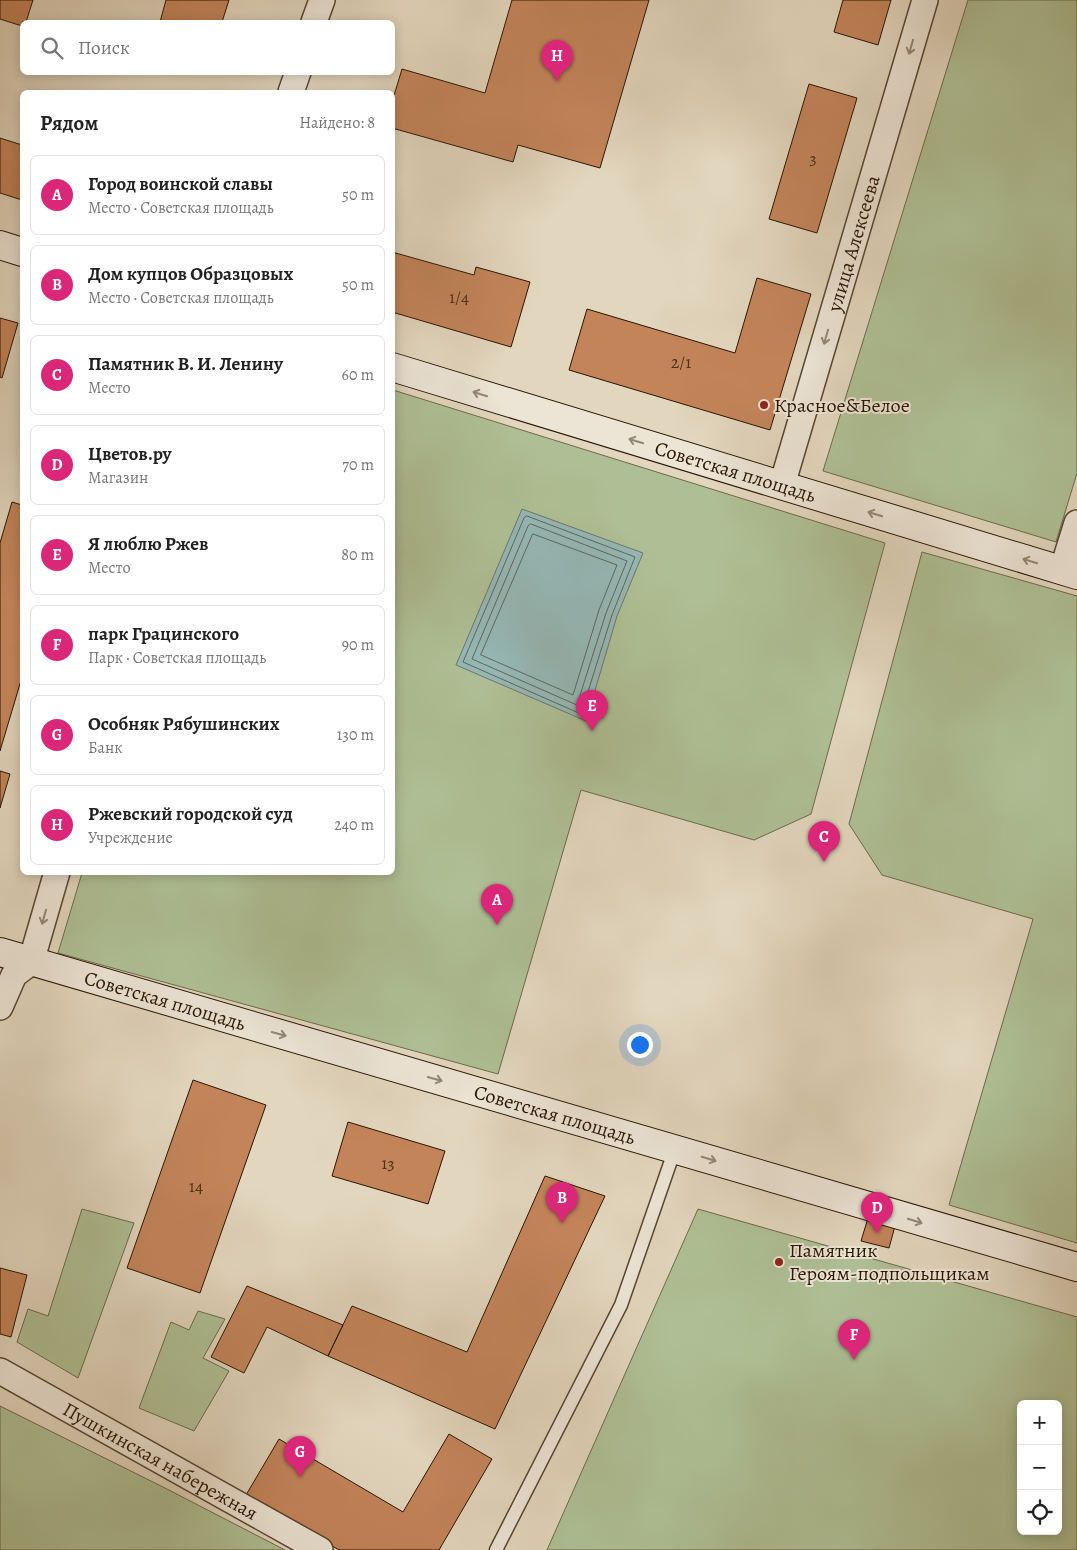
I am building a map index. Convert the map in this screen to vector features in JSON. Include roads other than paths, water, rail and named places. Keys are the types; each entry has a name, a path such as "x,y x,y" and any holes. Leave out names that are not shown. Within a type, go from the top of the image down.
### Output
{"street":[{"path":"315,20 322,0"},
{"name":"улица Алексеева","path":"782,485 925,0"},
{"path":"292,90 297,75"},
{"path":"0,245 20,251"},
{"name":"Советская площадь","path":"395,368 1069,573"},
{"path":"1069,573 1077,523"},
{"path":"0,1007 14,975 31,962 56,875"},
{"name":"Советская площадь","path":"0,952 675,1149 927,1225 1077,1267"},
{"name":"Пушкинская набережная","path":"0,1371 320,1550"}],"lane":[{"path":"496,1550 621,1305 675,1149"}],"water":[{"path":"522,509 643,553 617,616 586,721 456,665"}],"place":[{"name":"Ржевский городской суд","path":"557,81"},
{"name":"Красное&Белое","path":"764,405"},
{"name":"Я люблю Ржев","path":"592,731"},
{"name":"Памятник В. И. Ленину","path":"824,862"},
{"name":"Город воинской славы","path":"497,925"},
{"name":"Дом купцов Образцовых","path":"562,1223"},
{"name":"Цветов.ру","path":"877,1233"},
{"name":"Памятник Героям-подпольщикам","path":"779,1262"},
{"name":"парк Грацинского","path":"854,1360"},
{"name":"Особняк Рябушинских","path":"300,1477"}]}
